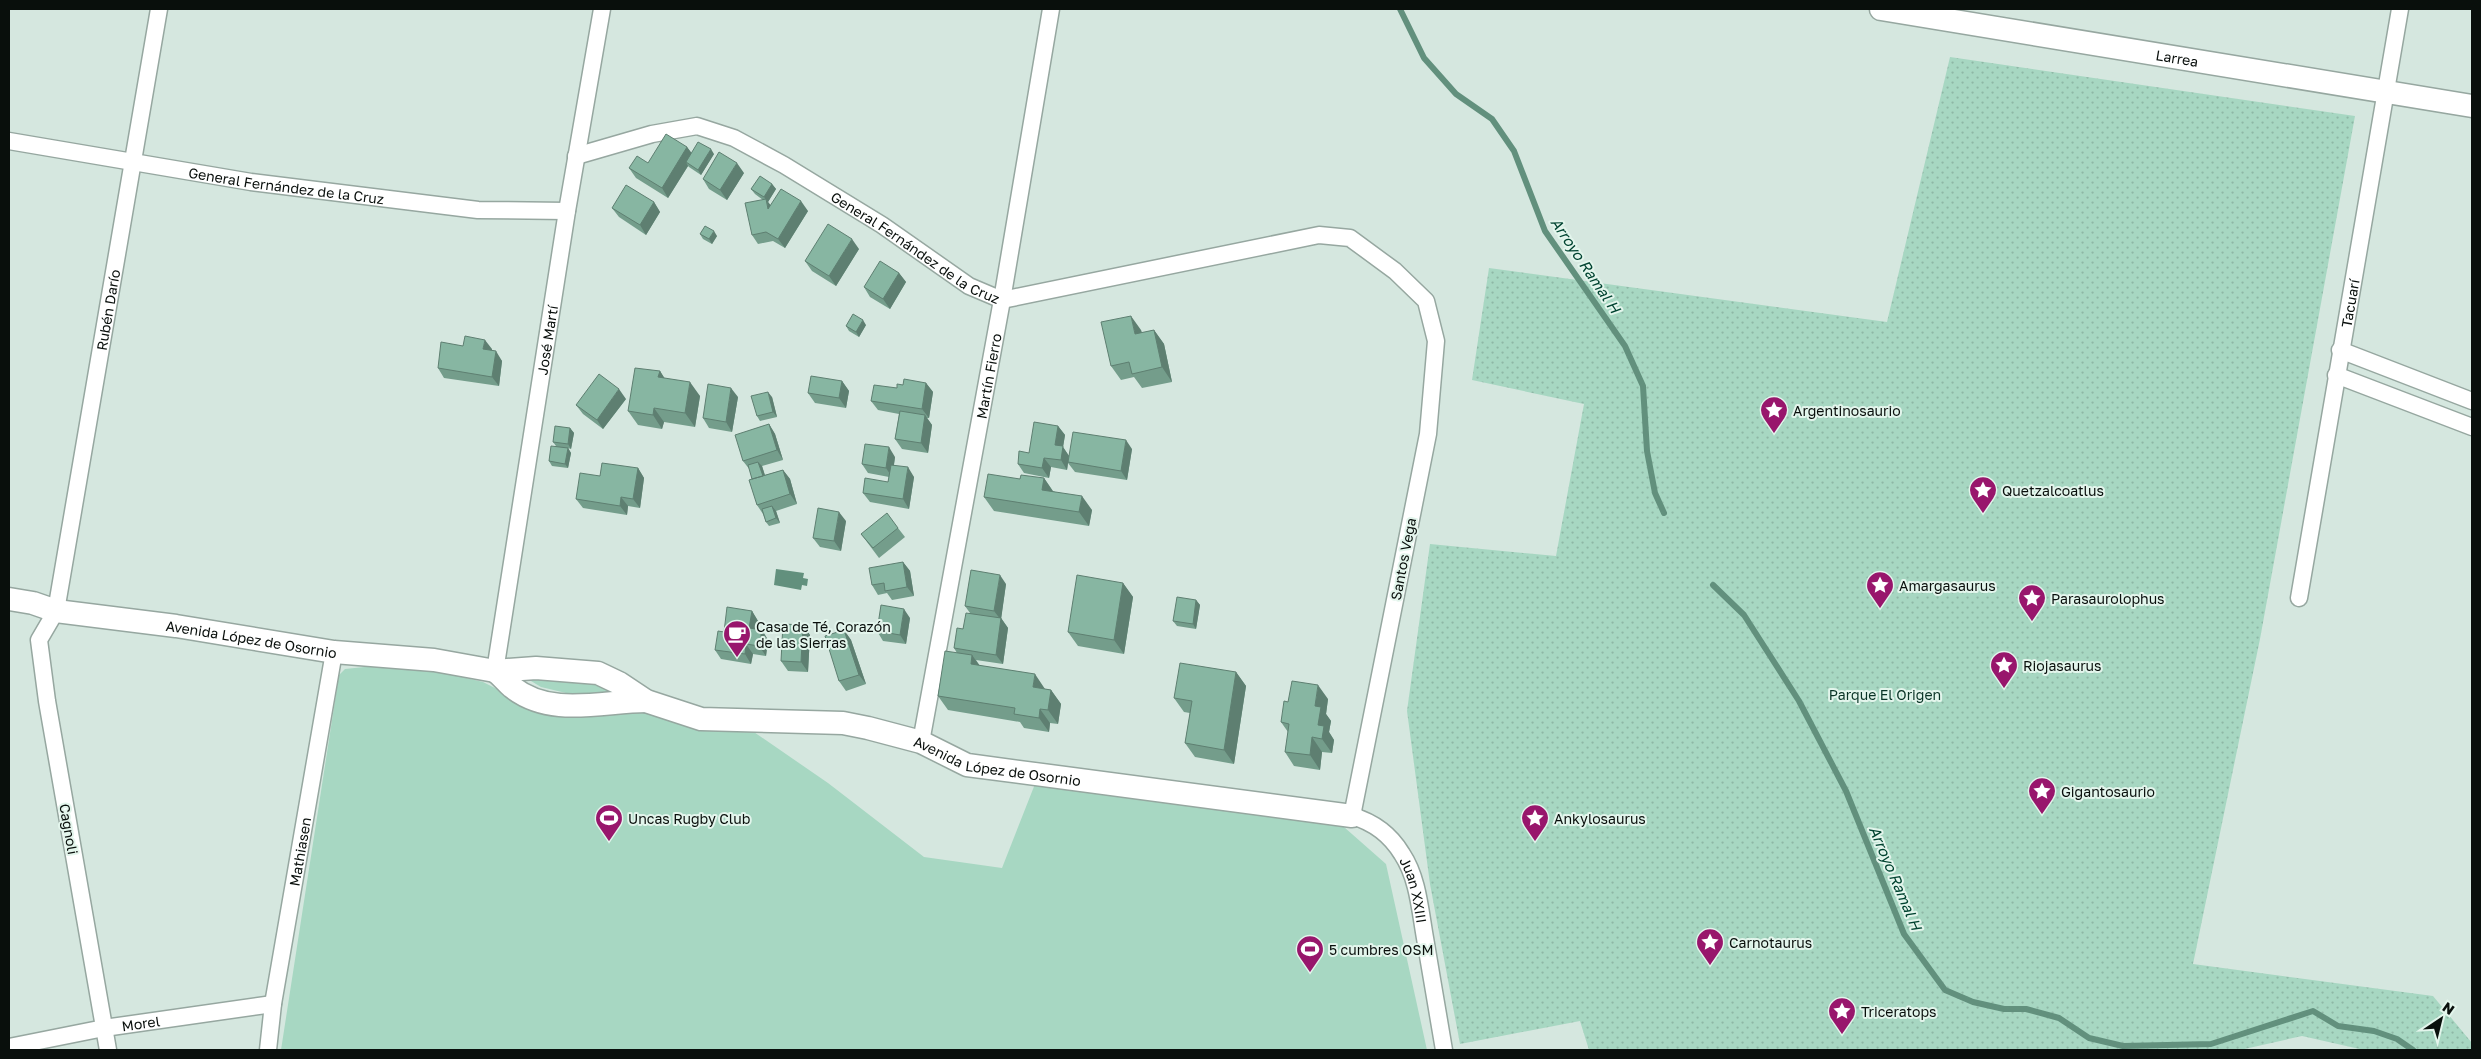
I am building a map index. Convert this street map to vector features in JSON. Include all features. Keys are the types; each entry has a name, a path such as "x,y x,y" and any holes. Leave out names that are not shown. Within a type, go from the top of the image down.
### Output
{"street":[{"name":"Rubén Darío","path":"56,611 159,9"},
{"name":"José Martí","path":"495,671 566,211 602,9"},
{"name":"Martín Fierro","path":"921,742 1002,300 1051,9"},
{"name":"Larrea","path":"1881,9 2472,106"},
{"name":"Tacuarí","path":"2298,598 2400,9"},
{"name":"General Fernández de la Cruz","path":"576,156 652,134 697,126 734,138 784,165 882,225 969,286 1002,300 1320,235 1350,238 1395,271 1426,301"},
{"name":"General Fernández de la Cruz","path":"9,140 251,182 468,208 566,211"},
{"name":"Santos Vega","path":"1352,816 1428,434 1436,341 1426,301"},
{"path":"2340,350 2472,400"},
{"path":"2336,375 2472,427"},
{"name":"Avenida López de Osornio","path":"9,599 33,603 56,611 176,626 334,652 434,660 495,671 536,668 598,673 619,683 646,701 701,719 843,723 921,742 967,765 1352,816"},
{"name":"Cagnoli","path":"56,611 39,640 47,701 108,1050"},
{"name":"Mathiasen","path":"268,1050 273,1004 334,652"},
{"name":"Avenida López de Osornio","path":"495,671 512,687 528,696 564,705 583,707 646,701"},
{"name":"Juan XXIII","path":"1352,816 1370,822 1380,829 1402,853 1410,867 1419,902 1444,1050"},
{"name":"Morel","path":"9,1047 104,1028 273,1004"}],"green space":[{"name":"Parque El Origen","path":"1950,57 2355,116 2260,639 2193,964 2433,996 2472,1043 2472,1050 2364,1050 2302,1036 2240,1050 1589,1050 1580,1021 1460,1044 1430,884 1407,711 1430,544 1556,556 1584,404 1472,380 1489,268 1887,322"},
{"name":"Uncas Rugby Club","path":"403,663 483,682 525,703 647,710 751,730 828,783 924,857 1002,868 1035,784 1344,827 1386,864 1427,1050 281,1050 339,675 345,669"},
{"path":"521,675 569,676 626,693 587,698 541,687"}],"shaded area":[{"path":"776,569 804,573 803,578 808,579 807,586 802,585 801,590 774,585"}],"building":[{"path":"666,134 687,147 662,188 629,168 637,156 648,163"},
{"path":"698,142 711,149 698,170 686,162"},
{"path":"719,152 737,163 720,190 703,179"},
{"path":"760,176 772,184 764,197 751,189"},
{"path":"626,185 654,202 640,225 612,208"},
{"path":"781,189 801,201 778,239 766,232 752,235 745,203 766,199 768,209"},
{"path":"828,224 852,239 829,276 805,261"},
{"path":"705,226 714,231 709,239 700,234"},
{"path":"880,261 899,273 883,299 864,287"},
{"path":"853,314 863,320 856,332 846,326"},
{"path":"1131,316 1135,334 1154,330 1162,367 1132,374 1129,362 1111,366 1101,322"},
{"path":"465,336 485,340 483,349 496,351 492,377 438,368 441,342 463,346"},
{"path":"635,368 660,371 658,377 690,382 685,413 654,408 653,415 628,411"},
{"path":"599,374 619,389 597,420 576,405"},
{"path":"811,376 842,381 839,398 808,393"},
{"path":"904,379 926,383 922,409 871,401 874,385 897,388 897,384 903,385"},
{"path":"708,384 731,388 726,422 703,418"},
{"path":"768,392 773,412 757,416 751,396"},
{"path":"900,411 925,415 921,443 895,439"},
{"path":"1034,422 1058,426 1055,445 1063,446 1061,460 1044,458 1042,468 1018,464 1019,451 1029,453"},
{"path":"769,424 777,450 743,461 735,435"},
{"path":"555,426 570,428 568,444 553,442"},
{"path":"1073,432 1126,440 1121,471 1068,462"},
{"path":"865,444 889,447 886,468 862,464"},
{"path":"551,446 568,448 565,464 549,461"},
{"path":"758,462 763,476 752,479 748,465"},
{"path":"602,463 638,468 633,499 621,497 620,506 576,499 580,473 600,476"},
{"path":"891,465 908,467 903,499 863,493 865,478 888,482"},
{"path":"783,470 790,494 757,505 749,480"},
{"path":"988,474 1020,479 1021,475 1044,478 1042,490 1082,496 1079,512 984,497"},
{"path":"772,506 776,518 766,522 762,509"},
{"path":"818,508 839,512 834,541 813,538"},
{"path":"887,513 898,528 873,548 861,534"},
{"path":"903,562 907,587 885,591 884,583 872,585 869,568"},
{"path":"971,570 1000,575 994,611 965,606"},
{"path":"1077,575 1123,583 1114,640 1068,632"},
{"path":"1177,597 1196,600 1193,624 1173,621"},
{"path":"881,605 904,609 900,635 877,631"},
{"path":"727,607 752,611 749,628 762,630 759,646 746,644 745,654 715,650 718,631 724,632"},
{"path":"966,613 1001,618 996,655 954,648 957,628 963,629"},
{"path":"783,624 803,625 801,662 781,661"},
{"path":"844,630 859,675 839,681 825,636"},
{"path":"945,651 972,655 971,664 1035,674 1033,687 1051,690 1048,710 1040,709 1039,718 1014,714 1015,708 938,696"},
{"path":"1180,663 1236,672 1224,750 1185,743 1192,701 1174,698"},
{"path":"1292,681 1318,685 1315,706 1321,707 1318,725 1324,726 1322,739 1312,737 1310,755 1285,752 1289,724 1281,722 1284,701 1288,702"}],"waterway":[{"name":"Arroyo Ramal H","path":"1400,9 1424,58 1456,94 1492,119 1514,151 1545,231 1625,346 1643,386 1647,451 1655,493 1664,513"},
{"name":"Arroyo Ramal H","path":"1713,585 1744,615 1799,701 1846,791 1904,934 1945,990 1973,1002 2004,1009 2026,1009 2059,1018 2089,1038 2123,1046 2211,1044 2313,1011 2338,1026 2374,1031 2397,1039 2413,1050"}],"place":[{"name":"Argentinosaurio","path":"1774,434"},
{"name":"Quetzalcoatlus","path":"1983,514"},
{"name":"Amargasaurus","path":"1880,609"},
{"name":"Parasaurolophus","path":"2032,622"},
{"name":"Casa de Té, Corazón de las Sierras","path":"737,658"},
{"name":"Riojasaurus","path":"2004,689"},
{"name":"Gigantosaurio","path":"2042,815"},
{"name":"Uncas Rugby Club","path":"609,842"},
{"name":"Ankylosaurus","path":"1535,842"},
{"name":"Carnotaurus","path":"1710,966"},
{"name":"5 cumbres OSM","path":"1310,973"},
{"name":"Triceratops","path":"1842,1035"}]}
